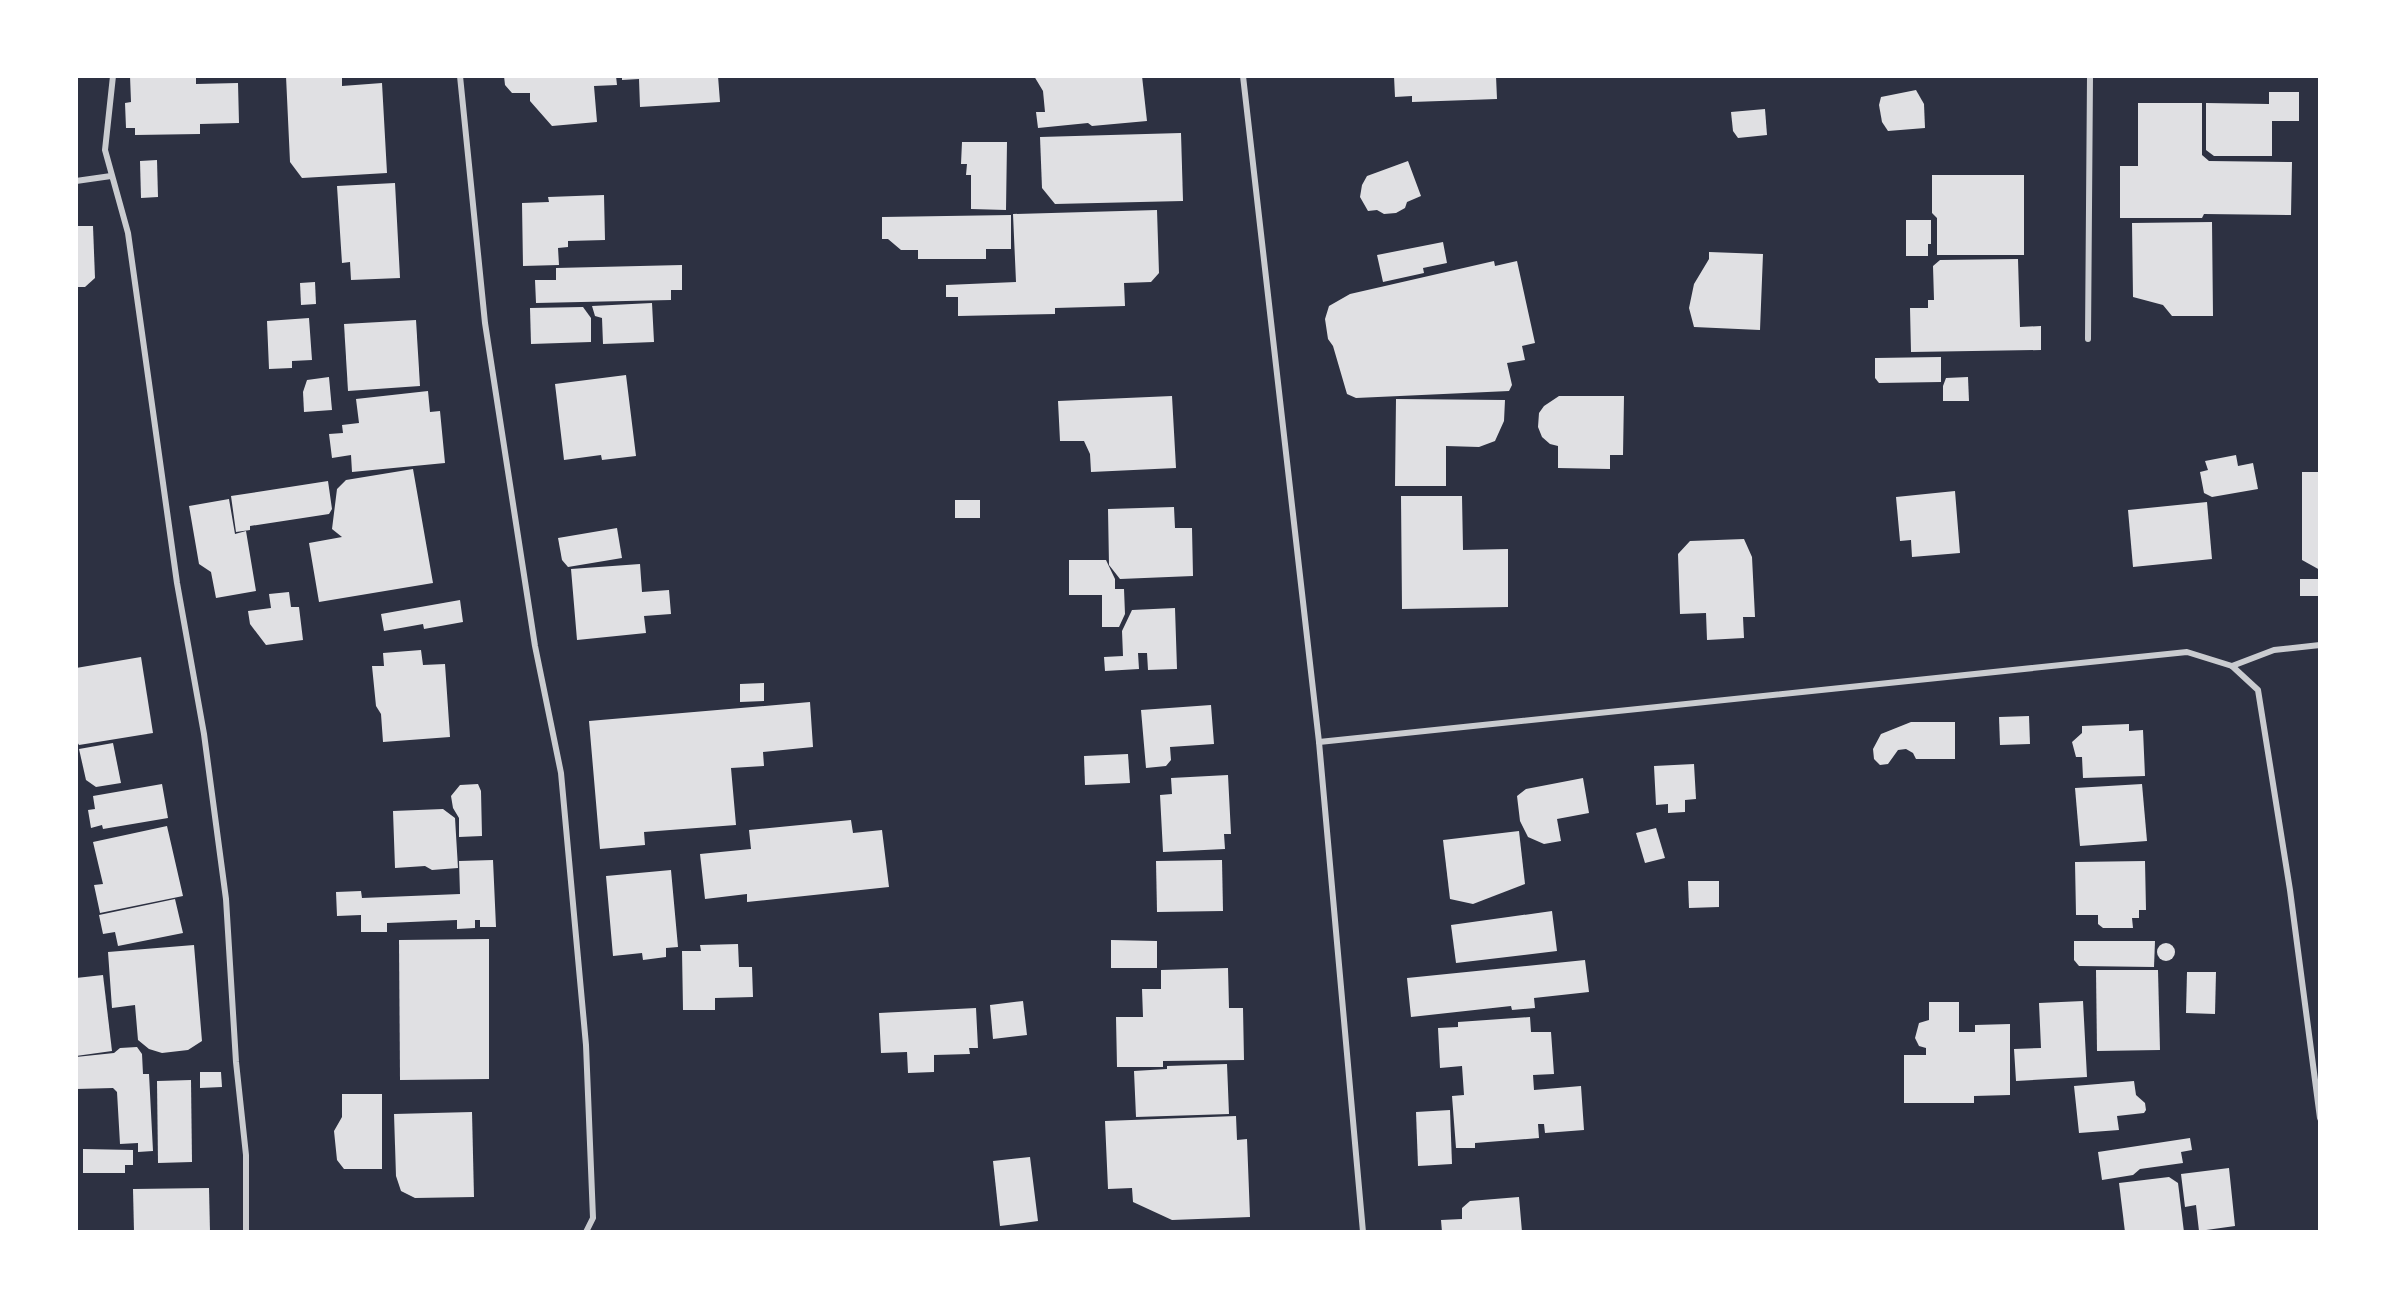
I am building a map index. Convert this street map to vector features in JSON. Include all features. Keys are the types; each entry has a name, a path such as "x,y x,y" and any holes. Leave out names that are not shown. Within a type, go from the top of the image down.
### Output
{"street":[{"path":"460,76 487,335 535,646 561,773 586,1045 593,1218 586,1232"},
{"path":"1243,76 1319,742 1363,1232"},
{"path":"2088,339 2090,76"},
{"path":"112,77 105,150 128,232 177,584 204,734 226,899 236,1062 246,1155 246,1232"},
{"path":"76,181 111,176"},
{"path":"2232,666 2274,650 2319,645"},
{"path":"1319,742 2187,652 2232,666 2258,690 2290,890 2319,1118"}],"building":[{"path":"130,76 196,76 196,84 238,83 239,123 200,124 200,134 135,135 135,128 126,128 125,103 131,102"},
{"path":"286,76 342,76 342,86 382,83 387,173 302,178 290,162"},
{"path":"504,76 616,76 617,85 594,86 597,122 552,126 530,101 530,93 512,93 505,85"},
{"path":"622,76 718,76 720,102 640,107 639,79 622,80"},
{"path":"1034,76 1142,76 1147,121 1038,128 1036,112 1045,112 1043,91"},
{"path":"1394,76 1496,76 1497,99 1412,102 1412,96 1395,97"},
{"path":"1916,90 1924,104 1925,128 1888,131 1882,122 1879,105 1881,97"},
{"path":"2269,92 2299,92 2299,121 2272,121 2272,156 2214,156 2206,150 2206,103 2269,104"},
{"path":"2138,103 2202,103 2202,155 2209,161 2292,162 2291,215 2204,214 2202,218 2120,218 2120,166 2138,166"},
{"path":"1765,109 1767,135 1738,138 1733,131 1731,112"},
{"path":"1181,133 1183,201 1055,204 1042,188 1040,137"},
{"path":"962,142 1007,142 1006,210 971,209 971,175 966,175 967,164 961,164"},
{"path":"157,160 158,197 141,198 140,161"},
{"path":"1408,161 1421,196 1407,202 1405,208 1396,213 1384,214 1377,210 1368,211 1360,197 1362,185 1367,176"},
{"path":"1932,175 2024,175 2024,255 1937,255 1937,218 1932,213"},
{"path":"395,183 400,278 351,280 350,262 342,263 337,186"},
{"path":"604,195 605,240 568,241 568,247 558,248 559,265 523,266 522,203 549,202 548,197"},
{"path":"1157,210 1159,273 1151,282 1124,283 1125,306 1055,308 1055,314 958,316 958,297 946,297 946,285 1016,282 1013,214"},
{"path":"1011,215 1011,249 986,249 986,259 918,259 918,250 901,250 888,239 882,239 882,217"},
{"path":"1906,220 1931,220 1931,244 1928,244 1928,256 1906,256"},
{"path":"2212,222 2213,316 2172,316 2163,305 2133,297 2132,223"},
{"path":"76,226 93,226 95,278 85,287 76,287"},
{"path":"1443,242 1447,263 1423,268 1424,273 1383,282 1377,255"},
{"path":"1709,252 1763,254 1760,330 1694,327 1689,308 1694,284 1709,259"},
{"path":"2018,259 2020,327 2041,326 2041,350 1911,352 1910,308 1928,308 1928,300 1934,300 1933,266 1940,260"},
{"path":"1494,261 1495,266 1517,261 1535,343 1522,346 1525,360 1507,363 1512,385 1509,391 1356,398 1347,394 1333,346 1328,339 1325,319 1329,306 1350,294"},
{"path":"682,265 682,290 671,290 671,300 536,303 535,280 556,280 556,268"},
{"path":"315,282 316,304 301,305 300,283"},
{"path":"652,303 654,342 603,344 602,318 595,316 592,306"},
{"path":"583,307 591,318 591,342 531,344 530,308"},
{"path":"309,318 312,360 292,361 292,368 269,369 267,321"},
{"path":"416,320 420,386 348,391 344,324"},
{"path":"1941,357 1941,382 1879,383 1875,378 1875,358"},
{"path":"626,375 636,456 602,460 601,455 564,460 555,384"},
{"path":"329,377 332,410 304,412 303,392 307,380"},
{"path":"1968,377 1969,401 1943,401 1943,386 1946,378"},
{"path":"428,391 430,412 440,411 445,463 352,472 351,455 332,458 329,434 343,433 342,425 359,423 356,399"},
{"path":"1172,396 1176,468 1091,472 1090,454 1084,441 1060,441 1058,401"},
{"path":"1559,396 1624,396 1623,455 1610,455 1610,469 1558,468 1558,446 1550,444 1542,437 1538,427 1539,413 1544,406"},
{"path":"1396,399 1505,400 1504,421 1495,441 1479,447 1446,446 1446,486 1395,486"},
{"path":"2236,455 2238,466 2253,463 2258,489 2212,497 2204,493 2200,472 2208,470 2205,461"},
{"path":"413,469 433,583 319,602 309,543 342,537 332,529 337,489 346,480"},
{"path":"2302,472 2320,472 2320,570 2302,560"},
{"path":"328,481 332,509 329,514 250,526 250,530 236,532 231,496"},
{"path":"1955,491 1960,553 1912,557 1911,540 1900,541 1896,497"},
{"path":"1401,496 1462,496 1463,550 1508,549 1508,607 1402,609"},
{"path":"229,499 235,534 246,531 256,591 216,598 211,572 199,564 189,506"},
{"path":"955,500 980,500 980,518 955,518"},
{"path":"2207,502 2212,559 2133,567 2128,510"},
{"path":"1174,507 1175,528 1192,528 1193,576 1120,579 1109,565 1108,509"},
{"path":"617,528 622,558 568,567 562,560 558,538"},
{"path":"1744,539 1752,557 1755,617 1743,617 1744,638 1707,640 1706,613 1680,614 1678,554 1690,541"},
{"path":"1069,560 1106,560 1115,579 1115,589 1124,589 1125,614 1119,627 1102,627 1102,595 1069,595"},
{"path":"640,564 642,592 669,590 671,614 644,616 646,633 577,640 571,569"},
{"path":"2300,579 2320,579 2320,596 2300,596"},
{"path":"289,592 291,607 299,607 303,640 266,645 250,624 248,611 271,608 269,594"},
{"path":"460,600 463,622 424,629 423,624 384,631 381,614"},
{"path":"1175,608 1177,669 1148,670 1147,653 1138,653 1139,669 1105,671 1104,657 1123,656 1122,631 1132,610"},
{"path":"421,650 423,665 445,664 450,737 383,742 381,714 376,706 372,666 384,666 383,653"},
{"path":"141,657 153,733 79,745 76,740 76,668"},
{"path":"764,683 764,701 740,702 740,684"},
{"path":"810,702 813,747 763,752 764,766 731,768 736,825 644,832 645,845 600,849 589,721"},
{"path":"1211,705 1214,744 1170,747 1171,760 1166,766 1146,768 1141,710"},
{"path":"2029,716 2030,744 2000,745 1999,717"},
{"path":"1911,722 1955,722 1955,759 1916,759 1913,753 1906,749 1898,750 1888,764 1880,765 1874,759 1873,749 1881,734"},
{"path":"2129,724 2129,731 2143,730 2145,776 2083,778 2082,757 2076,757 2072,742 2082,733 2082,726"},
{"path":"113,743 121,783 96,787 86,780 79,749"},
{"path":"1128,754 1130,783 1085,785 1084,756"},
{"path":"1694,764 1696,799 1685,800 1685,812 1668,813 1668,804 1656,805 1654,766"},
{"path":"1228,775 1231,834 1224,834 1225,849 1163,852 1160,795 1172,794 1171,778"},
{"path":"1583,778 1589,813 1557,819 1561,841 1544,844 1528,837 1520,821 1517,796 1526,789"},
{"path":"162,784 168,818 103,829 102,825 91,828 88,810 95,809 93,796"},
{"path":"478,784 481,791 482,836 459,837 459,818 453,808 451,796 460,785"},
{"path":"2142,784 2147,841 2080,846 2075,788"},
{"path":"443,809 455,818 458,868 432,870 425,866 395,868 393,811"},
{"path":"851,820 853,833 882,830 889,887 747,902 747,894 705,899 700,854 751,849 749,830"},
{"path":"167,826 183,896 100,913 94,885 103,884 93,842"},
{"path":"1656,828 1665,858 1645,863 1636,833"},
{"path":"1519,831 1525,884 1473,904 1450,899 1443,840"},
{"path":"493,860 496,927 480,927 480,920 475,920 475,928 457,929 457,920 387,923 387,932 361,932 361,915 337,916 336,892 361,891 362,898 460,894 459,861"},
{"path":"1222,860 1223,911 1157,912 1156,861"},
{"path":"2145,861 2146,910 2139,910 2139,918 2132,918 2133,928 2103,928 2098,924 2098,915 2076,915 2075,862"},
{"path":"671,870 678,947 666,948 666,957 643,960 642,953 613,956 606,876"},
{"path":"1688,881 1719,881 1719,907 1689,908"},
{"path":"175,899 183,933 118,946 115,932 103,934 99,915"},
{"path":"1552,911 1557,951 1456,963 1451,925"},
{"path":"489,939 489,1079 400,1080 399,940"},
{"path":"1111,940 1157,941 1157,968 1111,968"},
{"path":"2074,941 2155,941 2154,967 2079,966 2074,960"},
{"path":"2166,943 2172,946 2175,952 2172,958 2166,961 2160,958 2157,952 2160,946"},
{"path":"738,944 739,967 752,967 753,997 715,998 715,1010 683,1010 682,951 701,951 700,945"},
{"path":"194,945 202,1041 188,1050 162,1053 149,1049 138,1040 135,1005 112,1008 108,952"},
{"path":"1585,960 1589,992 1534,998 1535,1008 1512,1010 1511,1006 1411,1017 1407,978"},
{"path":"1228,968 1229,1008 1243,1008 1244,1060 1163,1061 1163,1067 1117,1067 1116,1017 1143,1017 1142,989 1161,989 1161,970"},
{"path":"2096,970 2158,970 2160,1050 2097,1051"},
{"path":"2187,972 2216,972 2215,1014 2186,1013"},
{"path":"103,975 112,1051 76,1056 76,978"},
{"path":"1023,1001 1027,1035 993,1039 990,1005"},
{"path":"2083,1001 2087,1077 2016,1081 2014,1049 2041,1048 2039,1003"},
{"path":"1929,1002 1959,1002 1959,1032 1975,1032 1975,1025 2010,1024 2010,1095 1974,1096 1974,1103 1904,1103 1904,1055 1926,1055 1926,1048 1919,1046 1915,1038 1919,1023 1929,1020"},
{"path":"976,1008 978,1048 969,1048 970,1054 934,1055 934,1072 908,1073 907,1052 881,1053 879,1013"},
{"path":"1530,1017 1531,1032 1551,1032 1554,1074 1533,1075 1534,1090 1581,1086 1584,1130 1545,1133 1544,1124 1538,1124 1539,1138 1475,1143 1475,1148 1456,1148 1452,1096 1464,1095 1462,1066 1440,1068 1438,1028 1458,1027 1458,1022"},
{"path":"137,1047 142,1054 143,1074 149,1074 153,1151 138,1152 138,1143 120,1144 117,1092 113,1088 76,1089 76,1057 114,1053 120,1048"},
{"path":"1227,1064 1229,1114 1136,1117 1134,1071 1167,1069 1167,1066"},
{"path":"200,1072 221,1072 222,1087 200,1088"},
{"path":"191,1080 192,1162 158,1163 157,1081"},
{"path":"2134,1081 2136,1095 2145,1103 2144,1113 2117,1116 2119,1130 2079,1133 2074,1086"},
{"path":"342,1094 382,1094 382,1169 344,1169 337,1160 334,1131 342,1117"},
{"path":"1450,1110 1452,1164 1418,1166 1416,1112"},
{"path":"472,1112 474,1197 415,1198 401,1191 396,1176 394,1114"},
{"path":"1236,1116 1237,1140 1247,1139 1250,1217 1172,1220 1133,1202 1132,1188 1108,1189 1105,1121"},
{"path":"2190,1138 2192,1150 2181,1152 2183,1163 2140,1169 2133,1175 2102,1180 2098,1152"},
{"path":"83,1149 133,1150 133,1165 125,1165 125,1173 83,1173"},
{"path":"1030,1157 1038,1221 1000,1226 993,1161"},
{"path":"2229,1168 2235,1226 2199,1231 2196,1205 2185,1207 2181,1174"},
{"path":"2169,1177 2178,1183 2184,1232 2125,1232 2119,1183"},
{"path":"209,1188 210,1232 134,1232 133,1189"},
{"path":"1519,1197 1522,1232 1442,1232 1441,1220 1462,1219 1462,1208 1470,1201"}]}
